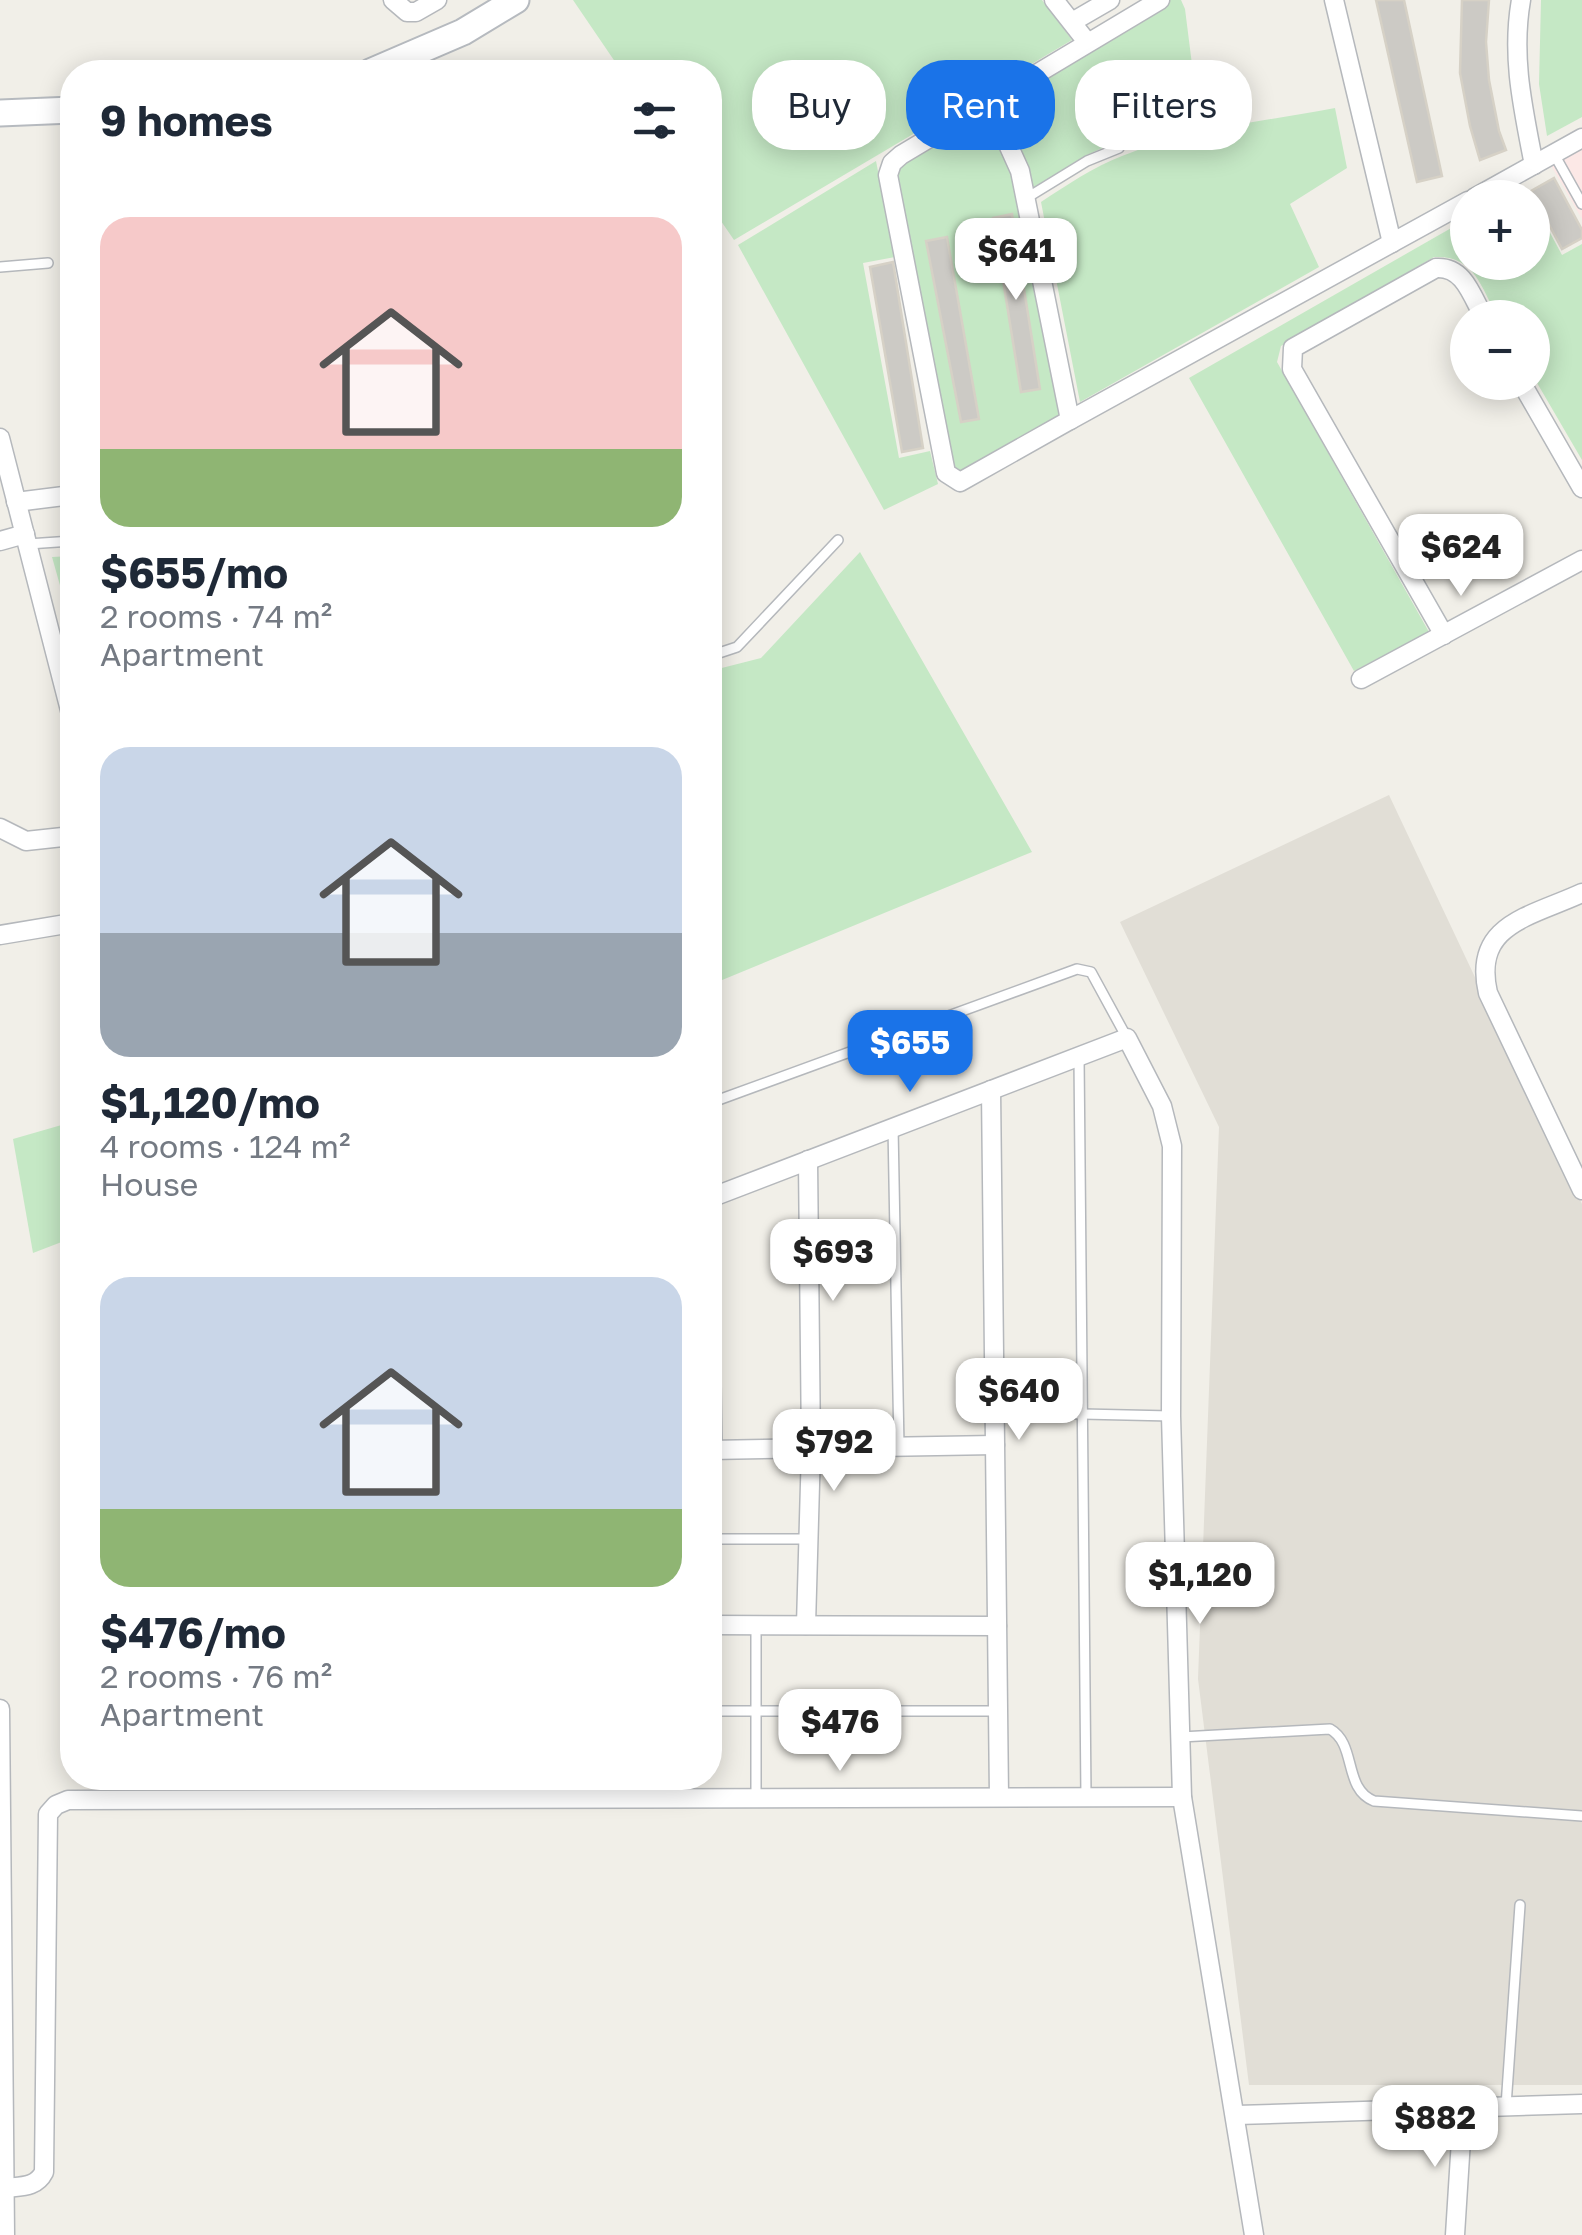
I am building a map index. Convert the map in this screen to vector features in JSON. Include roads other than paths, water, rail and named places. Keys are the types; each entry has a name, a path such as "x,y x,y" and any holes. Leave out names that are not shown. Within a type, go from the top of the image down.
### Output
{"main road":[{"path":"399,60 447,40 516,0"},
{"path":"0,113 60,110"}],"street":[{"path":"393,0 406,12 416,12 437,0"},
{"path":"1054,0 1088,42"},
{"path":"1072,22 1110,0"},
{"path":"1055,62 1160,0"},
{"path":"1334,0 1392,243"},
{"path":"1521,0 1516,64 1534,165"},
{"path":"1507,180 1582,138"},
{"path":"908,150 900,155 888,175 946,472 960,482 1450,211"},
{"path":"1010,150 1025,199 1070,420"},
{"path":"1444,635 1292,369 1291,358 1293,348 1436,268 1448,267 1458,272 1474,300"},
{"path":"1531,400 1582,488"},
{"path":"0,438 60,671"},
{"path":"16,502 60,496"},
{"path":"0,541 26,539"},
{"path":"1361,679 1582,560"},
{"path":"0,828 26,841 60,837"},
{"path":"1582,892 1497,936 1484,957 1484,973 1488,993 1582,1190"},
{"path":"0,935 60,925"},
{"path":"722,1193 1127,1038 1162,1106 1172,1146 1171,1416 1182,1797 1254,2235"},
{"path":"992,1090 999,1797"},
{"path":"806,1625 811,1448 808,1160"},
{"path":"722,1450 995,1445"},
{"path":"722,1625 998,1626"},
{"path":"0,1709 5,2235"},
{"path":"5,2188 31,2185 44,2172 48,1814 68,1800 1182,1797"},
{"path":"1237,2115 1582,2104"},
{"path":"1455,2235 1463,2108"}],"lane":[{"path":"1025,199 1087,161 1114,150"},
{"path":"1554,154 1582,204"},
{"path":"1572,186 1582,180"},
{"path":"0,267 48,263"},
{"path":"26,539 60,540"},
{"path":"722,652 737,647 838,540"},
{"path":"722,1099 1077,969 1091,972 1127,1038"},
{"path":"1079,1056 1086,1797"},
{"path":"893,1128 900,1447"},
{"path":"995,1412 1171,1416"},
{"path":"722,1540 809,1539"},
{"path":"756,1625 756,1798"},
{"path":"722,1711 998,1712"},
{"path":"1180,1737 1330,1729 1342,1740 1360,1792 1374,1801 1582,1816"},
{"path":"498,1790 498,1798"},
{"path":"1506,2106 1520,1906"}]}
